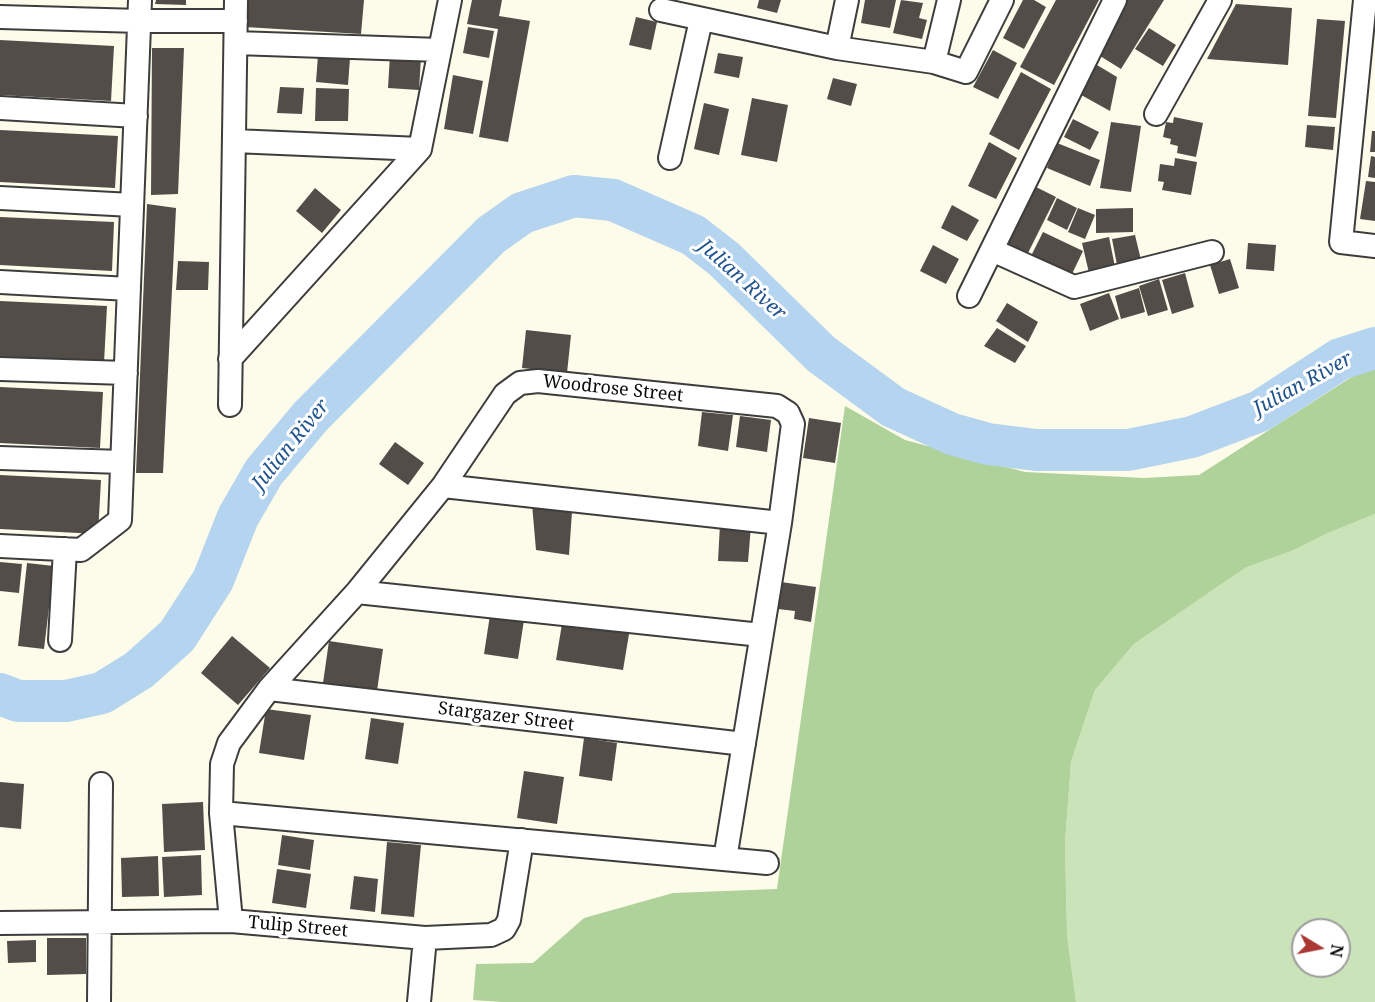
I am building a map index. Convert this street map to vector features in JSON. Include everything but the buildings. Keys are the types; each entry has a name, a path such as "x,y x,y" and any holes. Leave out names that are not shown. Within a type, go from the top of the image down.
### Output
{"street":[{"path":"230,359 420,149 450,0"},
{"path":"837,48 847,0"},
{"path":"934,62 950,0"},
{"path":"661,10 837,48 934,62 966,72 1002,0"},
{"path":"969,296 1115,0"},
{"path":"1156,114 1220,0"},
{"path":"1365,0 1341,242 1375,246"},
{"path":"0,17 140,11 236,21 440,50"},
{"path":"0,546 81,550 120,520 140,11"},
{"path":"670,158 701,20"},
{"path":"230,405 236,21"},
{"path":"0,108 136,116"},
{"path":"234,141 420,149"},
{"path":"0,198 132,205"},
{"path":"992,250 1074,287 1212,252"},
{"path":"0,282 129,289"},
{"path":"0,369 126,374"},
{"name":"Woodrose Street","path":"231,921 220,813 222,764 229,743 269,689 357,592 443,486 505,394 520,383 538,381 777,406 788,413 792,424 780,523 726,859"},
{"path":"0,458 122,462"},
{"path":"443,486 780,523"},
{"path":"60,640 65,549"},
{"path":"357,592 761,635"},
{"name":"Stargazer Street","path":"269,689 744,744"},
{"path":"99,1002 100,784"},
{"path":"220,813 767,862"},
{"name":"Tulip Street","path":"0,923 231,921 425,938 491,935 504,929 509,920 522,840"},
{"path":"419,1002 425,938"}],"green space":[{"path":"1375,362 1375,514 1294,550 1245,568 1134,644 1095,690 1071,762 1065,843 1067,935 1076,1002 502,1002 473,1000 476,964 533,963 584,918 673,893 777,889 845,406 905,440 1025,472 1144,478 1199,475"},
{"path":"1375,514 1375,1002 1076,1002 1067,935 1065,843 1071,762 1095,690 1134,644 1245,568 1294,550"}],"waterway":[{"name":"Julian River","path":"0,694 18,701 66,701 102,693 139,670 177,636 213,580 238,517 264,472 311,416 491,235 522,213 574,196 613,200 693,235 724,259 821,354 893,407 952,434 988,444 1036,450 1128,450 1192,437 1260,411 1340,359 1375,348"}]}
